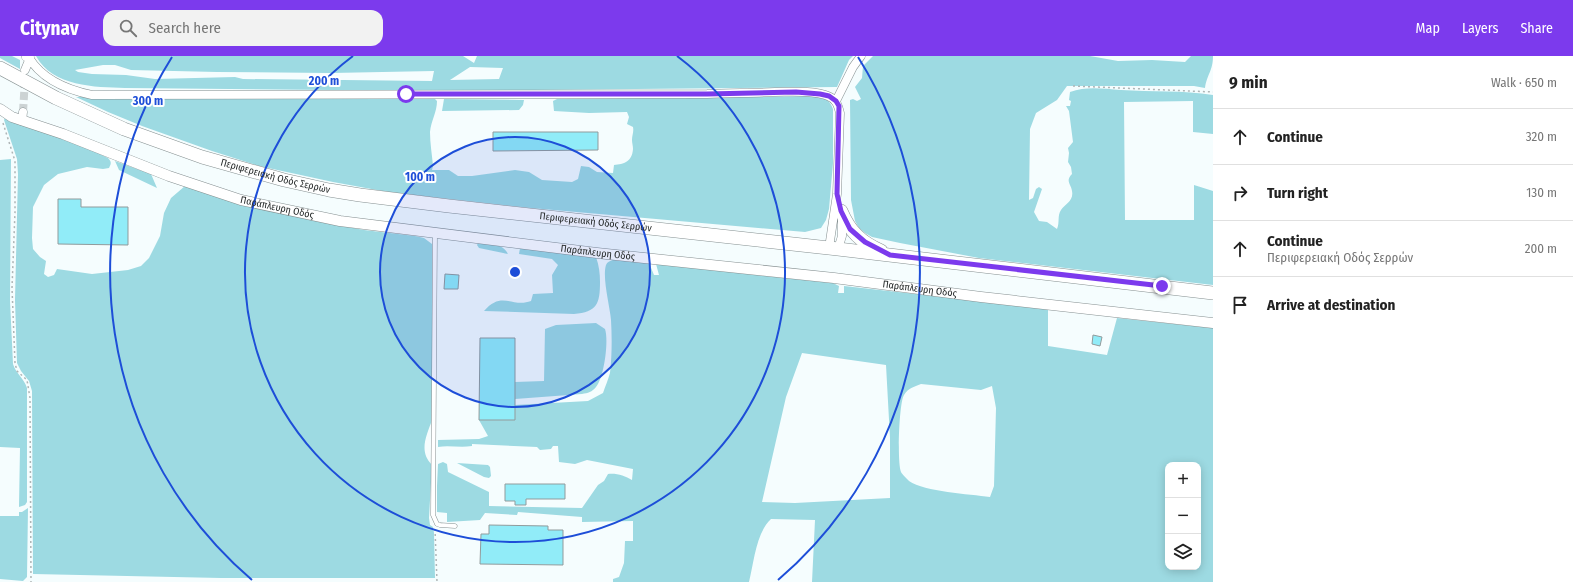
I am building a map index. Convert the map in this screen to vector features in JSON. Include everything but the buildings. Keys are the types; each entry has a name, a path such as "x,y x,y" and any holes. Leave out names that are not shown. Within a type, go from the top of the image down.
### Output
{"main road":[{"name":"Περιφερειακή Οδός Σερρών","path":"0,68 56,98 124,129 202,157 284,180 360,196 833,248 1213,293"},
{"path":"841,211 850,229 865,242 890,255"}],"street":[{"path":"836,101 853,67 861,56"},
{"path":"27,57 43,74 62,86 92,95 707,94 796,92 829,96 836,101 839,106 840,113 837,194 833,211 833,248"},
{"path":"26,70 27,57"},
{"name":"Παράπλευρη Οδός","path":"0,109 12,117 23,116 63,134 170,176 241,200 340,221 597,253 834,278 981,297 1213,323"},
{"path":"833,248 842,236 841,211 837,194"}],"lane":[{"path":"435,233 434,515 435,521 440,525 455,526"}],"path":[{"path":"1073,86 1213,92"},
{"path":"2,120 15,161 15,212 12,288 15,363 17,371 27,380 30,398 30,582"},
{"path":"435,521 437,582"}],"shaded area":[{"path":"0,56 12,56 20,60 20,69 0,58"},
{"path":"36,56 463,56 474,63 477,56 853,56 849,60 837,87 439,91 125,88 88,86 76,83 53,74 43,66","holes":["103,65 115,65 131,70 217,72 331,73 434,71 432,81 243,79 235,77 155,79 126,75 92,74 78,72 75,70","470,67 503,68 499,79 450,80"]},
{"path":"873,56 1090,56 1118,61 1152,60 1185,62 1191,56 1213,56 1212,65 1205,88 1194,86 1067,86 1057,100 1036,113 1030,129 1029,200 1033,198 1036,189 1039,187 1042,189 1034,212 1039,221 1047,222 1057,229 1060,212 1072,197 1069,179 1072,174 1071,167 1068,162 1068,148 1073,142 1069,111 1066,106 1070,106 1070,92 1095,88 1133,91 1190,92 1213,95 1213,134 1193,132 1193,101 1124,102 1125,220 1194,220 1194,185 1213,191 1213,285 979,258 872,237 865,233 859,228 855,221 851,200 850,100 853,99 857,101 861,99 855,87 862,78 863,66"},
{"path":"817,96 827,100 833,109 833,163 829,209 826,220 821,228 805,232 531,208 388,192 333,182 259,166 212,151 142,126 76,97 434,98 437,101 430,132 433,166 432,170 449,170 458,176 472,176 515,170 529,172 542,180 572,182 578,179 581,166 589,167 597,172 613,173 614,165 627,162 631,157 633,149 633,127 627,124 629,117 627,112 589,113 554,111 553,101 557,99"},
{"path":"444,99 524,100 523,105 519,110 442,111"},
{"path":"5,118 85,147 108,158 111,162 109,168 103,169 87,167 58,174 44,185 33,207 32,238 33,249 46,261 44,274 48,277 54,275 57,269 92,274 128,270 141,266 149,258 160,236 164,213 171,198 185,186 327,223 364,230 424,238 432,244 432,420 426,437 425,454 432,465 429,518 430,525 433,527 434,533 435,578 221,578 33,574 32,391 29,381 17,363 15,300 18,174 17,159 4,120"},
{"path":"11,159 10,301 13,364 27,388 27,502 25,505 19,507 20,448 0,447 0,160"},
{"path":"115,161 151,174 157,188 119,170"},
{"path":"478,243 499,246 506,250 508,254 479,248 477,245"},
{"path":"520,248 596,257 600,282 599,296 596,306 588,311 574,314 484,311 490,305 502,300 524,303 531,301 533,294 553,293 552,275 558,265 552,259 519,254"},
{"path":"613,260 649,263 654,275 659,275 656,264 833,283 839,286 838,293 844,293 844,286 1048,309 1048,346 1107,355 1117,318 1213,328 1213,582 812,582 815,520 771,519 762,532 759,540 749,582 613,582 613,579 619,577 624,563 625,541 633,541 633,521 582,522 582,517 518,512 517,515 485,513 480,520 447,522 447,513 437,512 438,464 443,462 447,464 448,472 489,492 489,506 582,508 598,485 604,481 608,474 621,475 632,480 633,469 587,460 575,464 559,462 558,446 553,446 551,449 540,450 537,447 472,444 472,446 468,447 438,447 438,440 479,439 488,436 479,420 515,405 588,401 603,393 610,373 612,346 611,320 605,277 606,264","holes":["802,353 886,365 890,438 890,498 795,503 762,502 786,397","921,384 981,390 992,386 996,408 994,486 990,497 925,488 909,481 902,473 900,466 899,446 902,400 907,391"]},
{"path":"596,323 605,329 606,342 605,359 601,376 594,389 590,392 582,394 515,399 515,382 544,381 545,329 556,325"},
{"path":"457,463 488,465 490,467 491,476 489,478 484,477"},
{"path":"28,508 27,577 23,581 0,579 0,516 19,516 19,512 22,512"}],"tunnel":[{"path":"23,112 25,79"}],"route":[{"path":"406,94 707,94 796,92 829,96 836,101 839,106 840,113 837,194 841,211 850,229 865,242 890,255 1162,286"}]}
